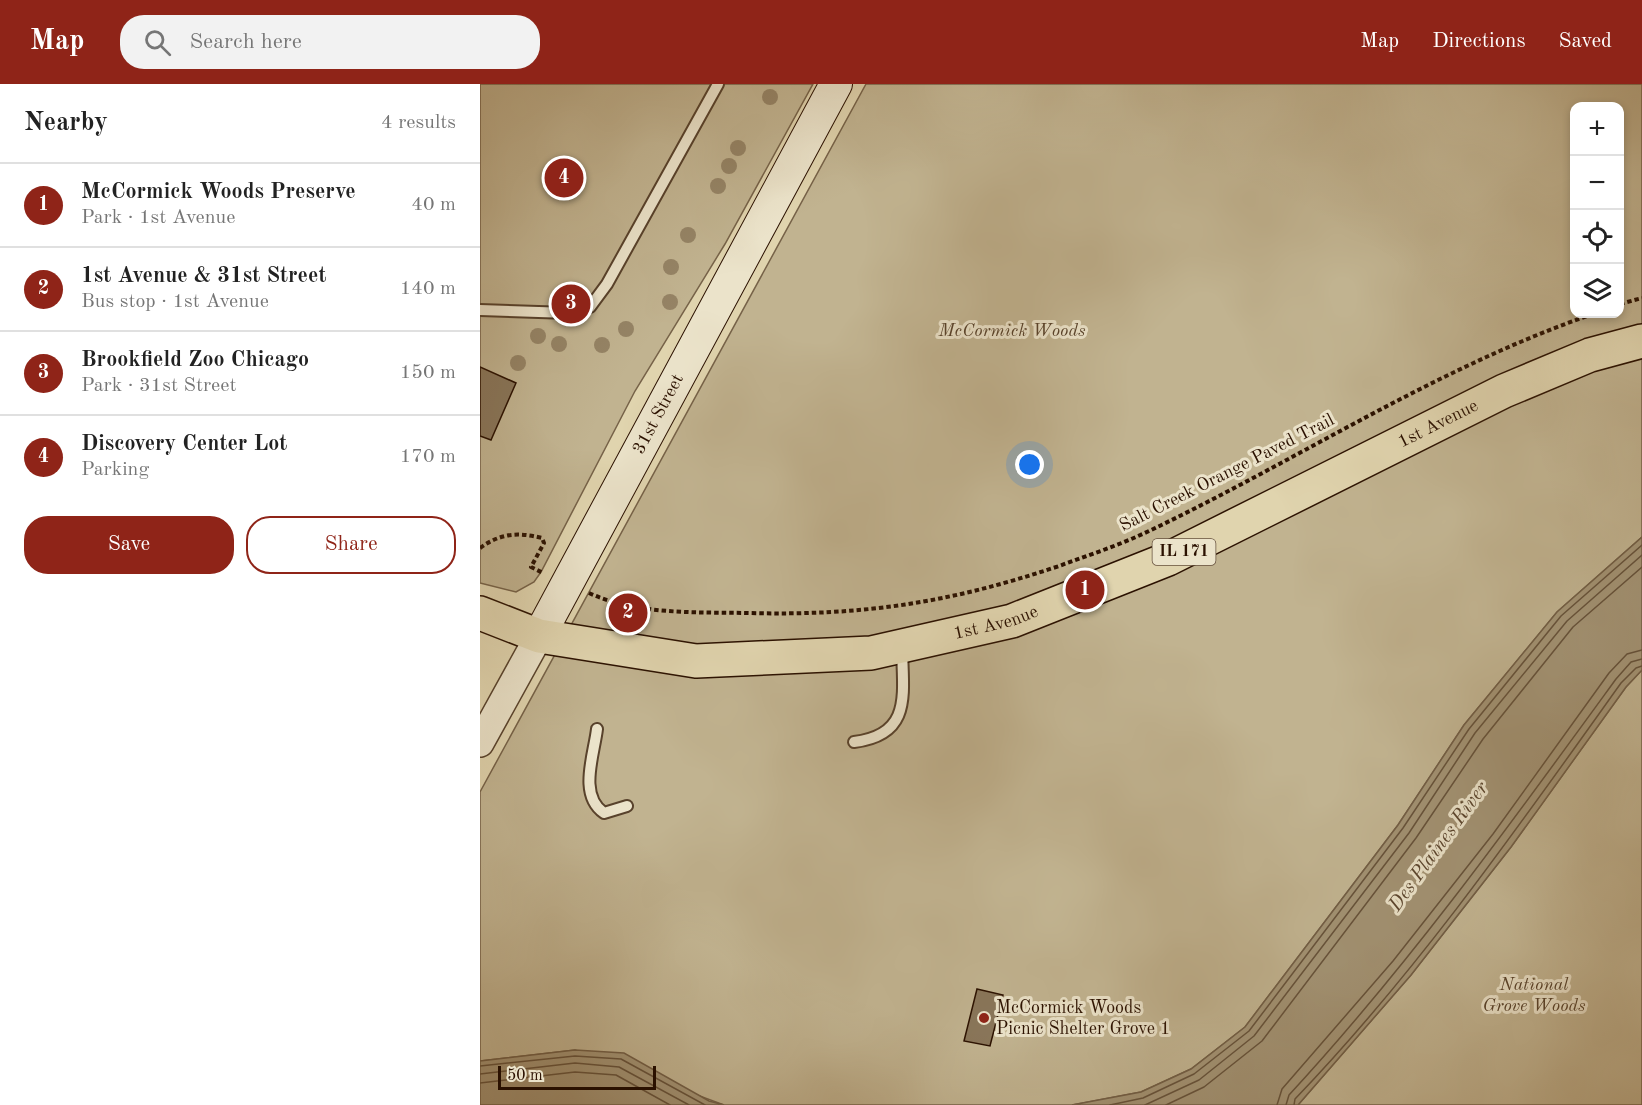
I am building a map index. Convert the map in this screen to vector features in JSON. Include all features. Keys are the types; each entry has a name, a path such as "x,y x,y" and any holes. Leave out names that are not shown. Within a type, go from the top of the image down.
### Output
{"main road":[{"name":"31st Street","path":"539,636 836,84"},
{"name":"1st Avenue","path":"480,613 539,636 696,660 871,653 1012,621 1168,559 1504,391 1590,355 1642,341"}],"street":[{"name":"31st Street","path":"480,743 539,636"}],"lane":[{"path":"480,310 569,313 590,307 607,284 718,84"},
{"path":"854,742 871,740 887,732 902,709 902,646"},
{"path":"597,729 588,780 594,803 604,813 627,806"}],"path":[{"path":"1624,303 1642,298"},
{"name":"Salt Creek Orange Paved Trail","path":"608,602 686,612 847,612 917,605 1009,583 1110,548 1149,531 1224,494 1425,384 1495,352 1583,318"},
{"path":"480,548 504,535 523,533 542,538 544,543 531,567"}],"green space":[{"path":"480,84 813,84 725,244 635,391 541,572 534,582 516,592 480,583"},
{"name":"McCormick Woods","path":"866,84 1642,84 1642,537 1557,612 1464,725 1398,825 1245,1027 1191,1069 1141,1092 1072,1105 724,1105 575,1050 480,1061 480,792"},
{"name":"National Grove Woods","path":"1642,670 1642,1105 1298,1105 1411,975 1511,847 1626,687"}],"water":[{"name":"Des Plaines River","path":"1642,537 1642,670 1626,687 1511,847 1411,975 1298,1105 1072,1105 1141,1092 1191,1069 1245,1027 1398,825 1464,725 1557,612"},
{"path":"575,1050 624,1053 709,1101 724,1105 480,1105 480,1061"}],"building":[{"path":"480,367 516,383 491,440 480,436"},
{"name":"McCormick Woods Picnic Shelter Grove 1","path":"977,989 1003,995 990,1046 964,1041"}],"place":[{"name":"Discovery Center Lot","path":"564,178"},
{"name":"Brookfield Zoo Chicago","path":"571,304"},
{"name":"McCormick Woods Preserve","path":"1085,590"},
{"name":"1st Avenue & 31st Street","path":"628,613"},
{"name":"McCormick Woods Picnic Shelter Grove 1","path":"984,1018"}]}
